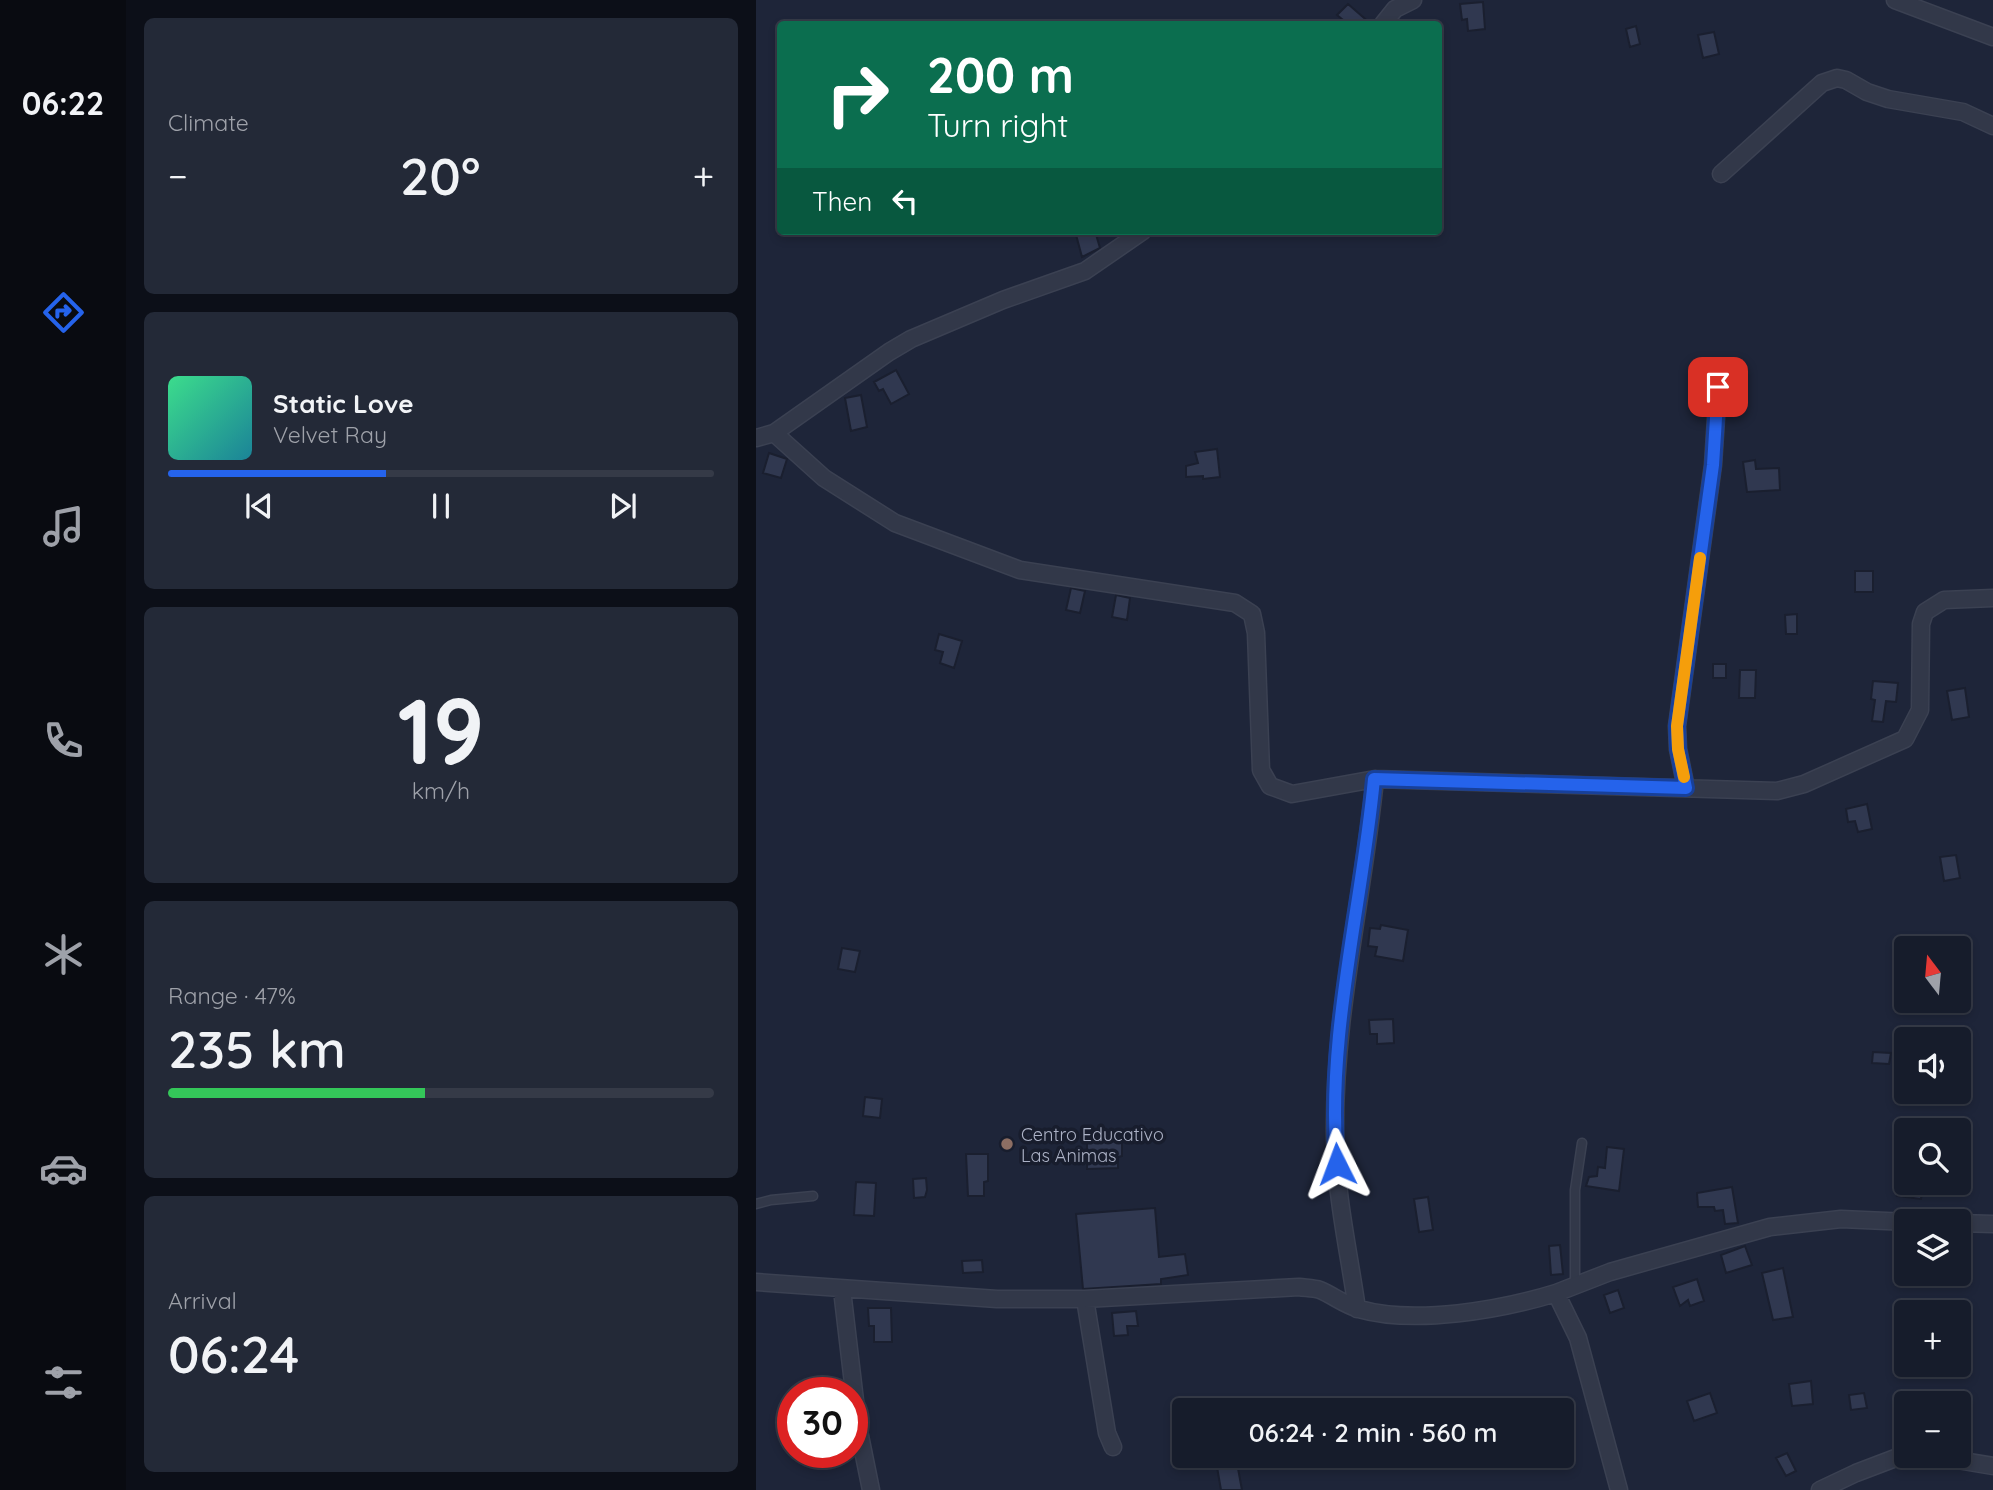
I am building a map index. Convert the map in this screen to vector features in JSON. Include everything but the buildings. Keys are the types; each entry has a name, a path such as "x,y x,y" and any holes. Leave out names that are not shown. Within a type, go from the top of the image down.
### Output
{"street":[{"path":"1385,21 1395,9 1413,0"},
{"path":"1895,0 1993,37"},
{"path":"1721,174 1822,83 1837,78 1888,99 1963,112 1993,126"},
{"path":"756,438 774,432 911,339 1003,300 1085,271 1137,235"},
{"path":"1686,788 1678,749 1677,726 1713,465 1718,387"},
{"path":"774,432 824,478 895,523 1020,570 1235,603 1252,614 1261,769 1270,786 1292,794 1374,779 1777,791 1804,784 1905,739 1920,710 1921,624 1925,611 1944,600 1993,598"},
{"path":"1357,1309 1339,1187 1335,1142 1336,1091 1348,964 1370,823 1374,779"},
{"path":"756,1282 997,1299 1085,1299 1299,1287 1318,1289 1357,1309 1394,1316 1443,1315 1539,1298 1610,1272 1770,1227 1841,1219 1894,1221"},
{"path":"1971,1223 1993,1224"},
{"path":"842,1290 858,1426 871,1490"},
{"path":"1556,1293 1578,1338 1619,1490"},
{"path":"1085,1299 1107,1433 1113,1447"},
{"path":"1820,1490 1894,1459"},
{"path":"1971,1462 1993,1466"}],"lane":[{"path":"1575,1286 1575,1190 1581,1143"},
{"path":"756,1204 771,1199 813,1196"}],"slow traffic":[{"path":"1684,777 1678,749 1677,726 1700,558"}],"place":[{"name":"Centro Educativo Las Animas","path":"1007,1144"}],"route":[{"path":"1337,1164 1336,1091 1340,1045 1348,964 1370,823 1374,779 1686,788 1678,749 1677,726 1713,465 1718,387"}]}
